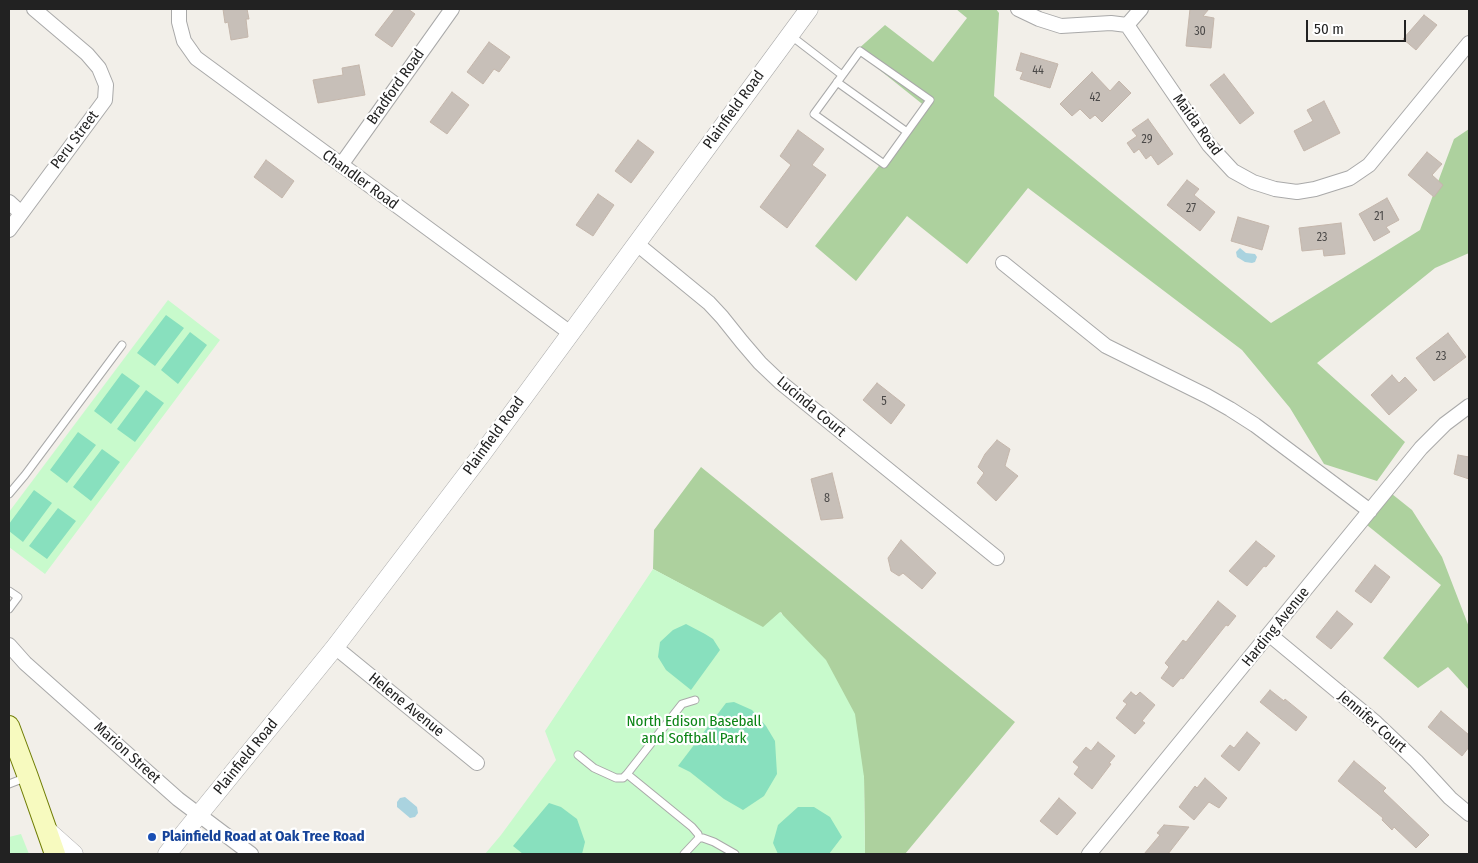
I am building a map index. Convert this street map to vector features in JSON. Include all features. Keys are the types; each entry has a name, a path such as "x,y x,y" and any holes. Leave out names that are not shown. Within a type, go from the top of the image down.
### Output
{"main road":[{"path":"9,726 55,854"}],"street":[{"name":"Peru Street","path":"9,230 105,100 106,85 99,68 87,54 34,9"},
{"name":"Chandler Road","path":"179,9 179,22 184,40 196,58 569,332"},
{"name":"Bradford Road","path":"341,165 452,9"},
{"name":"Plainfield Road","path":"167,854 335,647 482,454 569,332 637,244 808,9"},
{"path":"1018,9 1039,19 1061,26 1111,23 1128,25 1141,9"},
{"name":"Maida Road","path":"1128,25 1209,145 1233,171 1252,182 1275,189 1297,192 1315,189 1350,178 1369,165 1469,43"},
{"path":"9,202 21,213"},
{"name":"Lucinda Court","path":"637,244 709,303 760,363 780,382 997,558"},
{"path":"1003,263 1106,346 1230,409 1255,425 1370,511"},
{"name":"Harding Avenue","path":"1090,854 1433,436 1469,406"},
{"name":"Jennifer Court","path":"1270,635 1376,723 1416,761 1445,794 1469,814"},
{"name":"Marion Street","path":"9,645 25,663 178,799 251,854"},
{"name":"Helene Avenue","path":"335,647 477,763"},
{"path":"46,828 74,854"}],"lane":[{"path":"790,35 842,75"},
{"path":"860,51 930,100 884,164 814,114 837,82 860,51"},
{"path":"837,82 907,132"},
{"path":"9,494 122,345"},
{"path":"9,591 18,597 9,609"},
{"path":"578,755 594,768 616,778 622,778 682,704 695,700"},
{"path":"627,774 692,827 699,838"},
{"path":"9,784 28,777"},
{"path":"684,854 699,838"},
{"path":"699,838 714,842 735,854"}],"green space":[{"path":"956,9 996,9 999,13 994,96 1271,323 1420,230 1454,139 1469,129 1469,253 1435,268 1317,363 1405,442 1377,481 1324,464 1290,408 1242,350 1028,188 967,264 907,216 856,281 815,246 926,107 856,51 885,25 933,62 967,18"},
{"path":"168,300 220,340 45,574 9,547 9,512"},
{"path":"166,315 184,328 155,366 137,353"},
{"path":"190,332 207,345 178,384 161,370"},
{"path":"122,373 140,386 111,424 94,411"},
{"path":"146,390 164,403 135,442 117,429"},
{"path":"78,432 96,445 67,483 50,470"},
{"path":"102,449 120,462 91,501 73,487"},
{"path":"701,467 1015,722 905,854 865,854 864,777 781,612 763,628 653,569 654,530"},
{"path":"34,490 52,503 23,542 9,531 9,524"},
{"path":"1387,490 1412,510 1442,557 1469,627 1469,690 1448,667 1418,688 1383,658 1441,585 1362,521"},
{"path":"58,508 76,521 47,559 29,546"},
{"name":"North Edison Baseball and Softball Park","path":"653,569 763,627 780,612 826,660 855,714 864,777 865,854 485,854 556,760 545,731"},
{"path":"686,624 713,639 720,650 691,690 666,670 658,657 660,642 673,630"},
{"path":"734,702 752,710 766,726 775,741 777,774 764,796 743,810 724,799 690,772 678,766 726,703"},
{"path":"549,803 561,807 577,819 585,842 582,854 523,854 513,846"},
{"path":"798,807 814,807 830,817 842,837 829,854 778,854 773,843 778,825"},
{"path":"21,834 29,854 9,854 9,837"}],"water":[{"path":"1240,248 1246,253 1255,254 1257,257 1255,262 1245,262 1237,257 1236,252"},
{"path":"405,797 417,807 418,813 415,817 410,818 397,807 397,802 400,798"}],"building":[{"path":"223,9 247,9 249,19 246,19 248,37 231,40 228,22 225,23"},
{"path":"395,9 408,9 415,14 392,47 375,35"},
{"path":"1190,9 1209,9 1203,16 1214,18 1211,48 1186,46"},
{"path":"1424,15 1437,25 1416,50 1403,39"},
{"path":"489,42 510,57 499,72 494,69 483,84 467,72"},
{"path":"1021,53 1058,64 1050,88 1020,79 1023,72 1016,70"},
{"path":"359,65 365,95 318,103 313,80 343,75 342,68"},
{"path":"1092,72 1110,91 1119,81 1131,93 1102,122 1095,115 1090,119 1080,109 1072,116 1060,104"},
{"path":"1224,74 1254,113 1240,124 1210,85"},
{"path":"452,92 469,105 447,134 430,122"},
{"path":"1324,101 1340,133 1304,151 1294,131 1313,121 1307,110"},
{"path":"1148,119 1173,154 1158,165 1151,155 1146,159 1139,149 1134,153 1127,143 1137,136 1132,130"},
{"path":"798,130 824,149 812,165 826,175 787,228 760,207 791,165 780,156"},
{"path":"638,140 654,152 631,183 615,171"},
{"path":"1427,152 1442,164 1432,175 1443,185 1434,197 1408,175"},
{"path":"266,160 294,181 282,198 254,177"},
{"path":"1187,180 1199,189 1194,195 1215,212 1200,231 1167,205"},
{"path":"598,194 614,205 593,236 576,225"},
{"path":"1387,198 1399,220 1386,227 1390,232 1374,241 1359,214"},
{"path":"1238,217 1269,226 1262,250 1231,241"},
{"path":"1341,223 1345,254 1324,256 1323,249 1302,251 1299,228"},
{"path":"1448,333 1466,357 1434,381 1416,358"},
{"path":"1392,375 1399,383 1405,377 1417,390 1389,415 1371,395"},
{"path":"877,383 905,405 891,424 863,400"},
{"path":"997,440 1010,449 1005,466 1018,476 996,501 977,483 984,473 978,467 985,454"},
{"path":"1458,455 1469,457 1469,479 1454,474"},
{"path":"832,473 843,518 821,520 811,479"},
{"path":"901,540 936,573 922,589 903,573 899,576 891,571 888,558"},
{"path":"1256,541 1275,556 1247,586 1229,571"},
{"path":"1375,565 1390,577 1371,603 1355,591"},
{"path":"1218,601 1236,616 1228,626 1226,625 1183,679 1181,678 1173,687 1161,678 1169,667 1165,663 1183,640 1186,642"},
{"path":"1337,611 1353,624 1331,649 1316,637"},
{"path":"1270,690 1284,701 1285,699 1307,717 1296,731 1260,702"},
{"path":"1131,692 1136,696 1140,692 1155,705 1142,721 1145,723 1135,734 1116,718 1127,704 1123,701"},
{"path":"1441,711 1469,735 1469,747 1462,756 1428,727"},
{"path":"1247,732 1260,743 1239,771 1221,756 1230,745 1234,748"},
{"path":"1098,742 1115,756 1092,789 1074,774 1079,767 1073,762 1086,747 1091,751"},
{"path":"1354,761 1386,788 1383,791 1429,835 1416,848 1394,827 1392,830 1382,820 1383,818 1338,781"},
{"path":"1205,778 1227,798 1219,808 1209,802 1194,820 1179,807 1195,786 1197,788"},
{"path":"1059,798 1076,813 1057,835 1040,821"},
{"path":"1164,825 1189,827 1168,854 1144,854 1160,835 1157,833"}],"place":[{"name":"Plainfield Road at Oak Tree Road","path":"152,837"}]}
